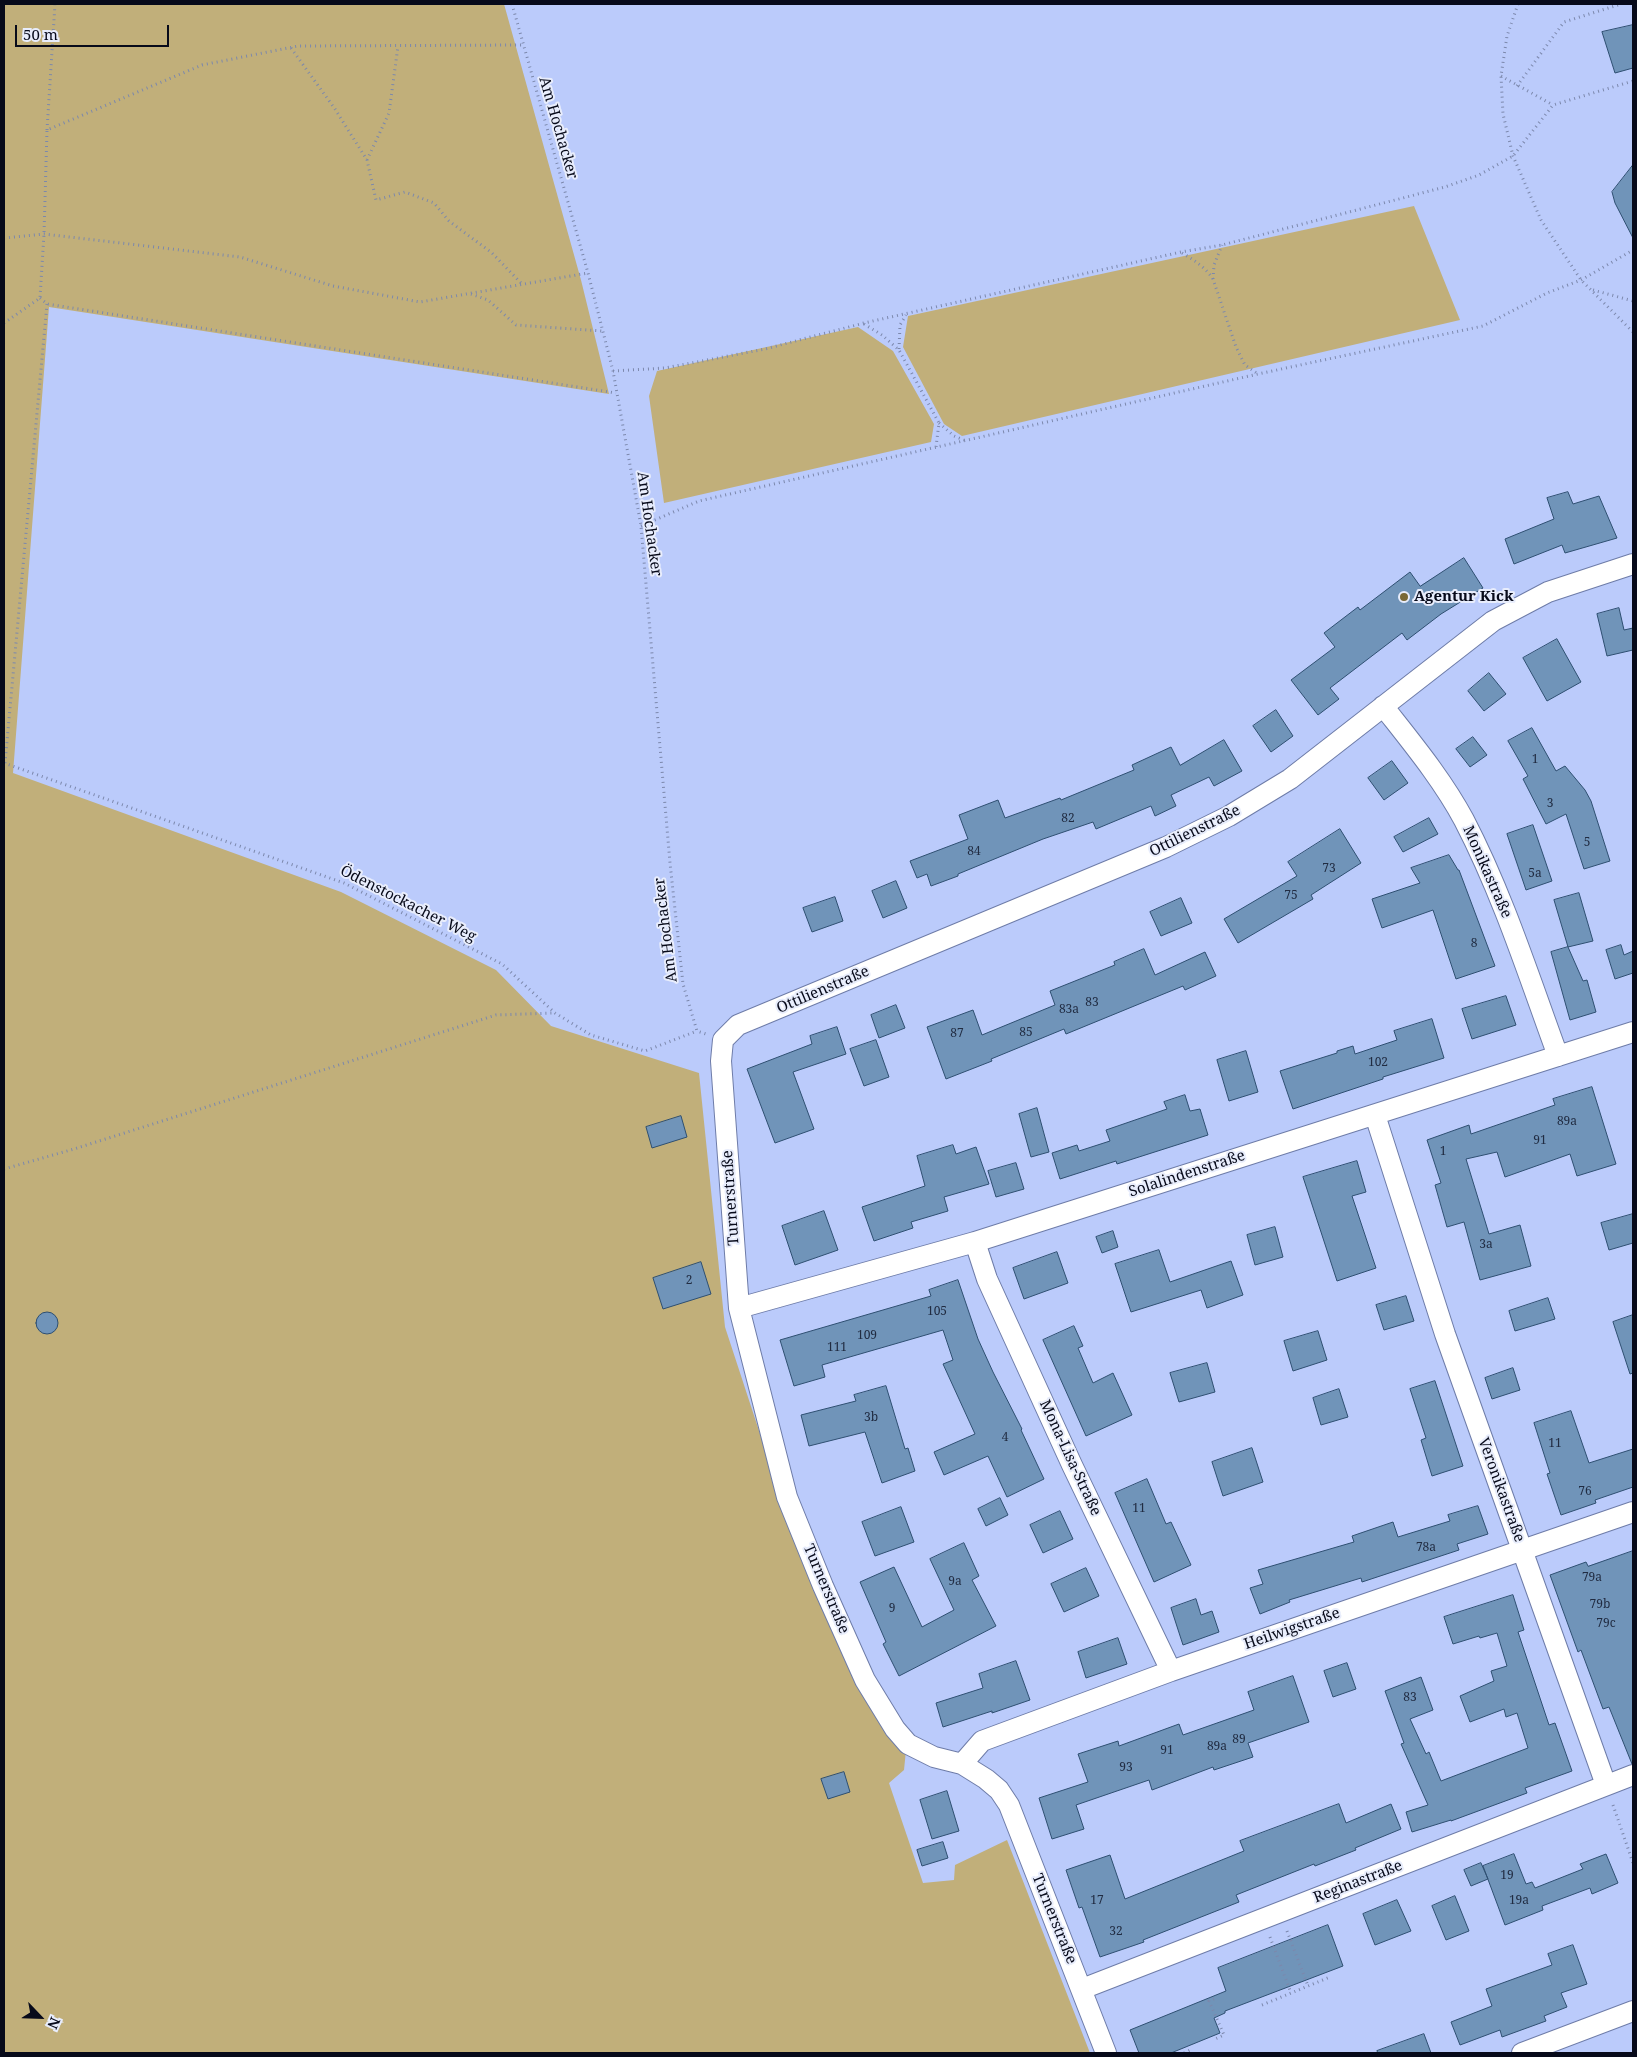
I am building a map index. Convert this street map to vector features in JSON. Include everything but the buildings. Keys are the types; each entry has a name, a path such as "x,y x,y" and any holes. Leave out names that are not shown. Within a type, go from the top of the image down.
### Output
{"street":[{"name":"Ottilienstraße","path":"723,1040 738,1025 1166,847 1229,816 1290,779 1493,621 1548,592 1633,564"},
{"name":"Monikastraße","path":"1383,706 1431,768 1464,820 1494,885 1558,1056"},
{"name":"Solalindenstraße","path":"739,1308 975,1242 1633,1032"},
{"name":"Turnerstraße","path":"723,1040 721,1060 739,1308 787,1497 823,1586 866,1680 895,1729 908,1744 934,1757 962,1764 986,1779 999,1790 1009,1805 1106,2053"},
{"name":"Veronikastraße","path":"1375,1114 1445,1334 1606,1785"},
{"name":"Mona-Lisa-Straße","path":"975,1242 991,1288 1072,1465 1171,1671"},
{"name":"Heilwigstraße","path":"962,1764 982,1740 1171,1671 1633,1512"},
{"name":"Reginastraße","path":"1082,1989 1633,1775"},
{"path":"1522,2053 1633,2011"}],"path":[{"path":"40,298 54,4"},
{"name":"Am Hochacker","path":"512,4 522,45 588,273 613,372 641,526 671,873 683,984 697,1031"},
{"path":"1518,4 1507,36 1502,76 1503,114 1513,156 1541,220 1581,280 1633,332"},
{"path":"1517,86 1564,22 1622,4"},
{"path":"47,130 202,64 291,48 522,45"},
{"path":"368,160 389,113 398,46"},
{"path":"291,48 335,109 368,160 376,200 405,192 434,203 449,222 492,253 522,284"},
{"path":"1502,76 1553,105"},
{"path":"613,372 665,368 765,349 864,324 1181,252 1222,245 1445,187 1479,176 1513,156 1553,105 1633,81"},
{"path":"4,238 44,234 240,257 333,286 420,302 588,273"},
{"path":"1213,279 1214,265 1222,245"},
{"path":"641,526 699,501 1258,374 1483,326 1547,293 1581,280 1633,250"},
{"path":"1181,252 1196,261 1213,279 1236,347 1245,365 1258,374"},
{"path":"1591,290 1633,301"},
{"path":"470,293 488,300 516,325 602,331"},
{"path":"40,298 47,304 616,392"},
{"path":"4,323 40,298"},
{"path":"4,763 47,304"},
{"path":"899,350 900,325 906,315"},
{"path":"864,324 882,335 899,350 938,422 954,436 965,440"},
{"path":"936,447 938,422"},
{"name":"Ödenstockacher Weg","path":"4,763 344,883 502,964 554,1013 591,1035 645,1051 697,1031"},
{"path":"4,1169 84,1146 496,1015 554,1013"},
{"path":"697,1031 723,1040"},
{"path":"1606,1785 1633,1863"},
{"path":"1271,1915 1308,1986"},
{"path":"1271,1915 1291,1993"},
{"path":"1262,2005 1330,1977"},
{"path":"1214,1999 1209,2001 1224,2035 1215,2039"},
{"path":"1184,2053 1190,2050"}],"shaded area":[{"path":"4,4 504,4 581,280 609,394 49,307 13,773 341,892 496,970 551,1026 699,1073 725,1327 802,1562 856,1683 906,1750 904,1770 889,1783 923,1883 954,1880 955,1865 1007,1840 1090,2053 4,2053"},
{"path":"1414,206 1460,320 962,436 944,424 903,347 908,316"},
{"path":"858,327 893,351 934,424 931,442 664,503 649,396 657,371"}],"place":[{"name":"Agentur Kick","path":"1404,597"}]}
